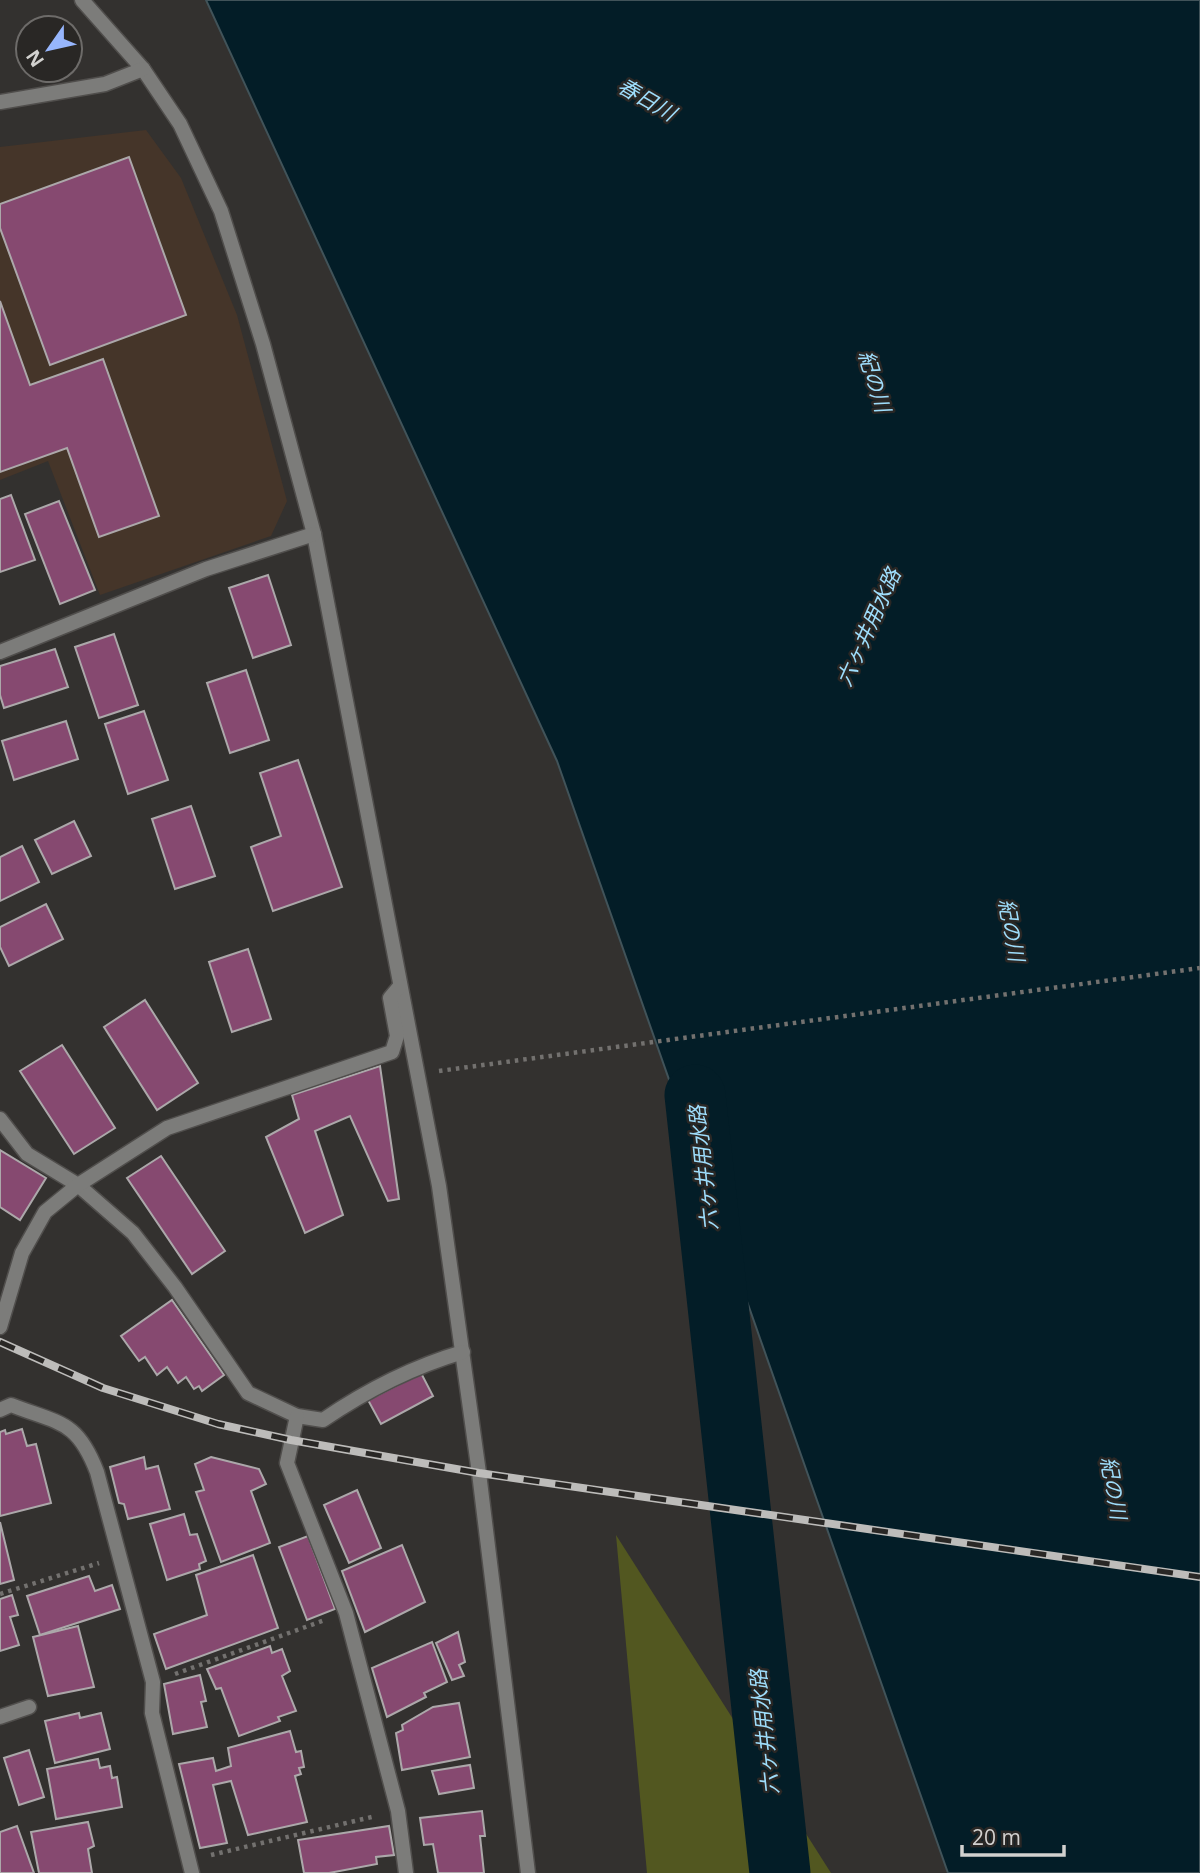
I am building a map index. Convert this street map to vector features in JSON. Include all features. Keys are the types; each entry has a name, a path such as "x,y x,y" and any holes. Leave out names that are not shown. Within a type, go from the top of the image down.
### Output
{"street":[{"path":"82,0 143,69 180,124 221,211 263,344 314,534 439,1186 463,1352 528,1873"},
{"path":"0,102 105,84 143,69"},
{"path":"0,652 206,569 314,534"},
{"path":"0,1327 28,1243 45,1212 78,1185 167,1128 392,1052 397,1036 390,998 400,986"},
{"path":"0,1119 27,1154 78,1185 133,1233 175,1287 248,1393 297,1416 323,1420 362,1393 426,1363 463,1352"},
{"path":"0,1410 11,1405 71,1428 86,1444 97,1472 153,1682 152,1713 190,1866"},
{"path":"297,1416 287,1463 346,1612 398,1811 405,1873"},
{"path":"0,1717 29,1707"}],"path":[{"path":"418,1074 1200,968"},
{"path":"0,1594 119,1557"},
{"path":"153,1682 346,1612"},
{"path":"190,1866 398,1811"}],"shaded area":[{"path":"146,130 181,178 237,315 287,501 271,536 100,595 48,461 0,480 0,147"}],"green space":[{"path":"616,1535 831,1873 647,1873"}],"water":[{"path":"206,0 1200,0 1200,1873 948,1873 557,761"}],"building":[{"path":"129,157 186,315 50,365 0,228 0,204"},
{"path":"0,301 30,385 103,359 159,516 99,537 67,448 0,472"},
{"path":"11,495 35,560 0,572 0,499"},
{"path":"59,501 95,590 60,604 25,514"},
{"path":"268,575 291,645 253,658 229,588"},
{"path":"114,634 138,705 99,718 75,647"},
{"path":"55,649 68,687 4,708 0,695 0,666"},
{"path":"246,670 269,740 230,753 207,683"},
{"path":"144,711 168,780 128,794 105,724"},
{"path":"66,721 78,759 14,780 2,741"},
{"path":"298,760 342,887 273,911 251,847 281,836 260,773"},
{"path":"191,806 215,876 175,889 152,819"},
{"path":"74,821 91,856 52,874 35,840"},
{"path":"22,846 39,882 0,901 0,857"},
{"path":"46,904 63,939 9,966 0,947 0,927"},
{"path":"248,949 271,1019 232,1032 209,962"},
{"path":"145,1000 198,1083 157,1110 104,1027"},
{"path":"62,1045 115,1128 74,1154 20,1071"},
{"path":"380,1066 399,1199 388,1201 350,1116 315,1131 343,1215 305,1233 266,1137 299,1119 292,1095"},
{"path":"0,1150 46,1178 20,1220 0,1207"},
{"path":"161,1156 225,1251 192,1274 127,1178"},
{"path":"172,1300 224,1375 202,1391 199,1386 194,1389 186,1377 178,1383 167,1367 157,1375 145,1357 139,1361 121,1336"},
{"path":"421,1373 433,1396 381,1424 368,1400"},
{"path":"22,1429 27,1446 36,1444 51,1503 0,1516 0,1432 5,1430 6,1434"},
{"path":"144,1457 146,1469 158,1466 170,1509 128,1519 124,1504 119,1503 110,1467"},
{"path":"211,1457 259,1469 266,1484 251,1491 270,1543 221,1562 196,1492 204,1490 195,1464"},
{"path":"357,1490 381,1548 349,1563 324,1505"},
{"path":"184,1514 190,1535 197,1534 206,1561 199,1564 200,1569 167,1580 150,1524"},
{"path":"0,1522 14,1580 0,1584"},
{"path":"308,1536 335,1609 307,1620 279,1547"},
{"path":"402,1545 425,1602 365,1632 342,1571"},
{"path":"253,1555 278,1628 166,1669 154,1634 207,1615 196,1575"},
{"path":"89,1576 95,1591 112,1585 120,1609 40,1635 27,1596"},
{"path":"12,1595 18,1615 10,1617 19,1645 0,1651 0,1599"},
{"path":"78,1626 94,1687 48,1696 33,1637"},
{"path":"458,1632 465,1662 459,1665 464,1676 452,1680 436,1643"},
{"path":"432,1642 447,1682 424,1693 426,1697 387,1717 372,1668"},
{"path":"270,1646 272,1653 282,1649 290,1671 282,1676 296,1711 278,1717 280,1721 239,1736 221,1688 216,1689 207,1669"},
{"path":"200,1675 206,1701 201,1702 207,1727 173,1734 164,1684"},
{"path":"459,1703 470,1757 402,1770 396,1733 403,1730 402,1725 433,1707"},
{"path":"79,1713 80,1718 101,1713 110,1749 55,1763 45,1721"},
{"path":"290,1731 296,1752 301,1751 304,1767 299,1768 301,1774 295,1776 307,1822 248,1835 231,1781 213,1785 227,1843 200,1848 179,1764 213,1758 216,1771 231,1766 228,1748"},
{"path":"29,1750 44,1797 19,1805 4,1758"},
{"path":"98,1759 100,1768 110,1766 112,1778 117,1777 122,1807 56,1819 47,1769"},
{"path":"470,1765 474,1788 439,1794 432,1771"},
{"path":"482,1811 485,1836 480,1836 484,1873 438,1873 433,1844 424,1845 420,1818"},
{"path":"88,1822 94,1846 88,1849 92,1873 39,1873 31,1832"},
{"path":"17,1826 34,1873 0,1873 0,1832"},
{"path":"389,1826 394,1855 376,1857 377,1864 329,1873 304,1873 298,1840"}],"waterway":[{"name":"六ヶ井用水路","path":"695,1095 780,1873"}],"railway":[{"path":"0,1342 103,1388 218,1424 291,1440 479,1473 1200,1577"}],"water label":[{"name":"春日川","path":"647,99"},
{"name":"紀の川","path":"875,381"},
{"name":"紀の川","path":"1012,930"},
{"name":"紀の川","path":"1114,1488"}]}
